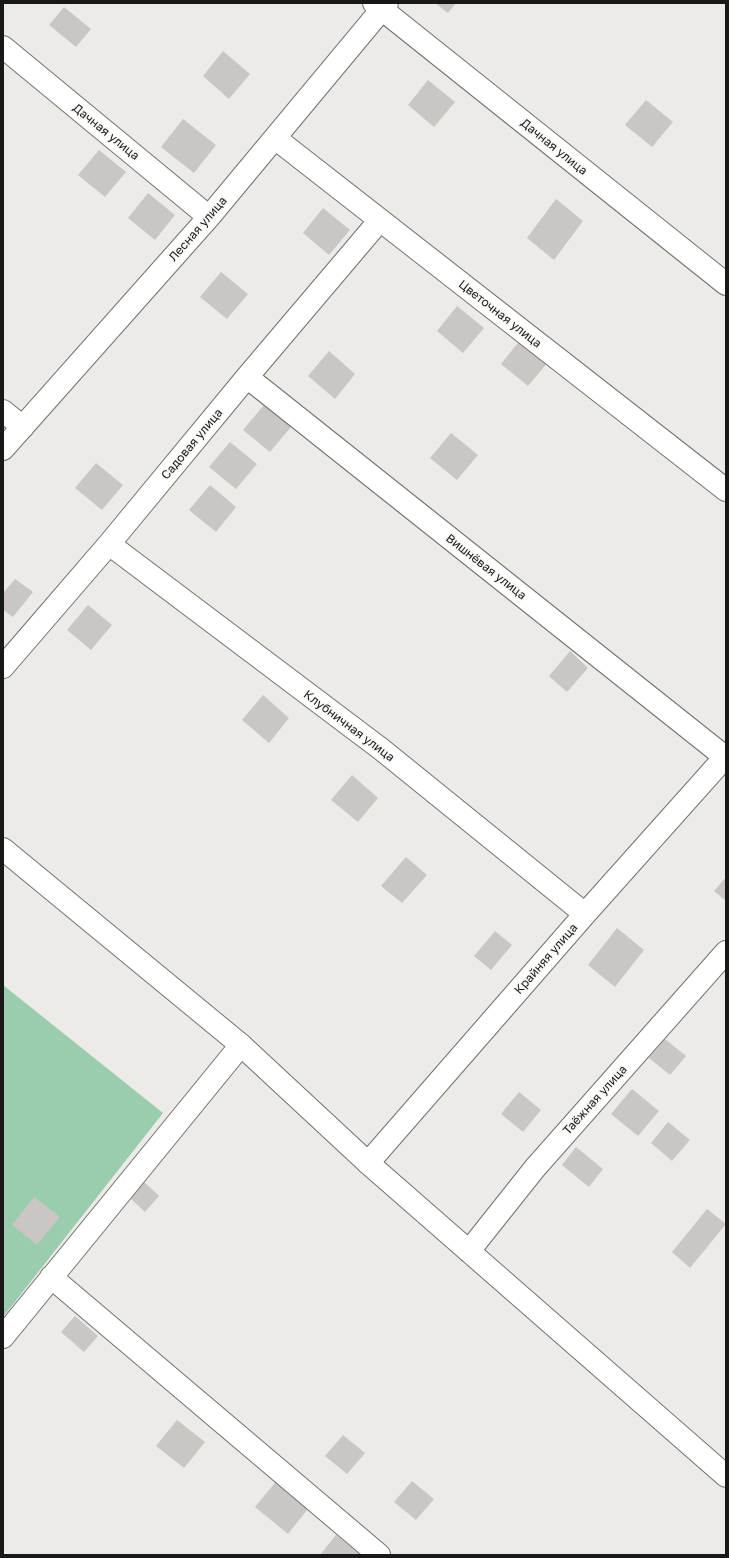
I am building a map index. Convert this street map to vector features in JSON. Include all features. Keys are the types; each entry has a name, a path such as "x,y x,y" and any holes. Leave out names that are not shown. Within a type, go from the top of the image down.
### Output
{"street":[{"name":"Лесная улица","path":"3,449 209,217 275,138 381,5"},
{"name":"Дачная улица","path":"381,5 726,284"},
{"name":"Дачная улица","path":"3,48 209,217"},
{"name":"Цветочная улица","path":"275,138 726,490"},
{"name":"Садовая улица","path":"3,667 109,544 247,377 380,220"},
{"name":"Вишнёвая улица","path":"247,377 726,757"},
{"path":"3,411 23,427"},
{"name":"Клубничная улица","path":"109,544 381,749 585,914"},
{"name":"Крайняя улица","path":"368,1164 585,914 726,757"},
{"path":"3,849 241,1045 368,1164 726,1476"},
{"name":"Таёжная улица","path":"469,1251 534,1168 726,952"},
{"path":"3,1337 241,1045"},
{"path":"51,1277 379,1555"}],"green space":[{"path":"3,985 163,1113 3,1317"}],"building":[{"path":"435,3 456,3 448,13"},
{"path":"64,7 91,29 76,47 49,25"},
{"path":"223,51 250,74 229,99 203,76"},
{"path":"428,80 455,102 434,127 408,105"},
{"path":"646,100 673,122 652,147 625,125"},
{"path":"183,119 216,145 194,173 161,147"},
{"path":"99,150 126,172 105,197 78,175"},
{"path":"148,193 175,215 155,240 128,218"},
{"path":"556,199 583,221 554,260 527,238"},
{"path":"323,208 350,230 329,255 303,233"},
{"path":"221,272 248,294 227,319 200,297"},
{"path":"457,306 484,328 463,353 437,331"},
{"path":"521,339 548,362 528,386 501,364"},
{"path":"329,351 355,374 335,399 308,376"},
{"path":"264,405 291,427 270,452 243,430"},
{"path":"451,433 478,455 457,480 430,458"},
{"path":"230,442 257,464 236,489 209,467"},
{"path":"96,463 123,485 102,510 75,488"},
{"path":"210,485 236,507 216,532 189,510"},
{"path":"15,579 33,592 13,617 3,610 3,593"},
{"path":"88,605 112,625 91,650 67,630"},
{"path":"570,651 588,668 567,692 549,676"},
{"path":"263,695 289,718 269,743 242,720"},
{"path":"352,775 378,798 358,822 331,800"},
{"path":"406,857 427,875 402,903 381,886"},
{"path":"726,877 726,901 714,891"},
{"path":"617,928 644,950 615,987 588,965"},
{"path":"495,931 512,945 491,970 474,956"},
{"path":"665,1039 686,1056 670,1075 649,1058"},
{"path":"632,1089 659,1111 638,1136 611,1114"},
{"path":"519,1092 541,1110 523,1132 501,1114"},
{"path":"668,1122 690,1140 672,1161 651,1143"},
{"path":"576,1147 603,1169 589,1187 562,1165"},
{"path":"142,1180 159,1196 145,1212 128,1196"},
{"path":"34,1197 60,1217 37,1245 12,1225"},
{"path":"707,1209 726,1224 690,1268 672,1252"},
{"path":"75,1316 98,1336 84,1352 61,1332"},
{"path":"177,1420 205,1442 184,1468 156,1446"},
{"path":"343,1435 365,1453 347,1474 325,1456"},
{"path":"278,1479 310,1506 288,1534 255,1507"},
{"path":"412,1481 434,1499 416,1520 394,1502"},
{"path":"336,1535 361,1555 320,1555"}]}
